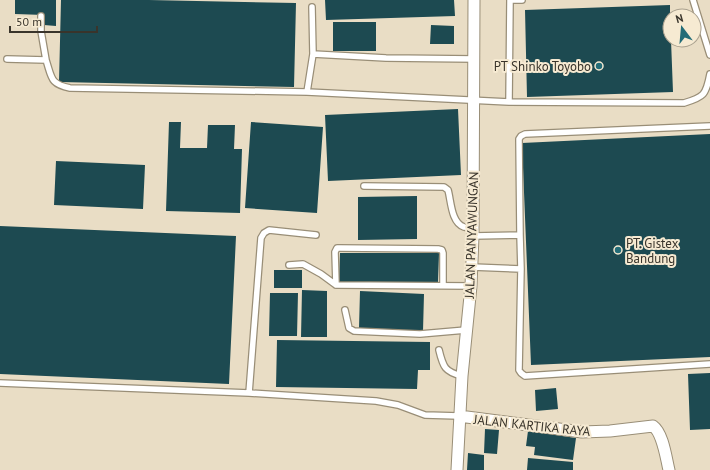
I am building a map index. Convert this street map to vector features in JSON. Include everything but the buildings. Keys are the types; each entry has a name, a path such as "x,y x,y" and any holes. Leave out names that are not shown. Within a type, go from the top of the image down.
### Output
{"street":[{"name":"JALAN PANYAWUNGAN","path":"457,470 459,416 472,267 475,60 474,0"},
{"name":"JALAN KARTIKA RAYA","path":"459,416 582,432 610,431 653,426 656,428 661,437 669,470"}],"lane":[{"path":"509,102 510,0 522,0"},
{"path":"693,0 710,55"},
{"path":"307,92 313,54 312,7"},
{"path":"40,16 46,60 52,79 58,85 70,88 307,92 509,102 684,104 698,99 707,90 710,74"},
{"path":"313,54 386,58 475,60"},
{"path":"7,58 46,60"},
{"path":"710,126 525,134 521,136 519,139 521,269 519,370 525,376 710,364"},
{"path":"364,186 444,187 448,190 457,222 462,227 473,232 520,235"},
{"path":"249,393 262,238 264,233 269,230 316,235"},
{"path":"336,285 335,252 337,248 340,248 442,250 443,286"},
{"path":"289,265 303,264 321,274 336,285 471,286"},
{"path":"472,267 521,269"},
{"path":"345,310 349,328 354,331 420,334 466,330"},
{"path":"439,350 441,360 450,373 462,376"},
{"path":"0,383 249,393 376,401 398,405 425,415 459,416"}],"place":[{"name":"PT Shinko Toyobo","path":"599,66"},
{"name":"PT. Gistex Bandung","path":"618,250"}]}
